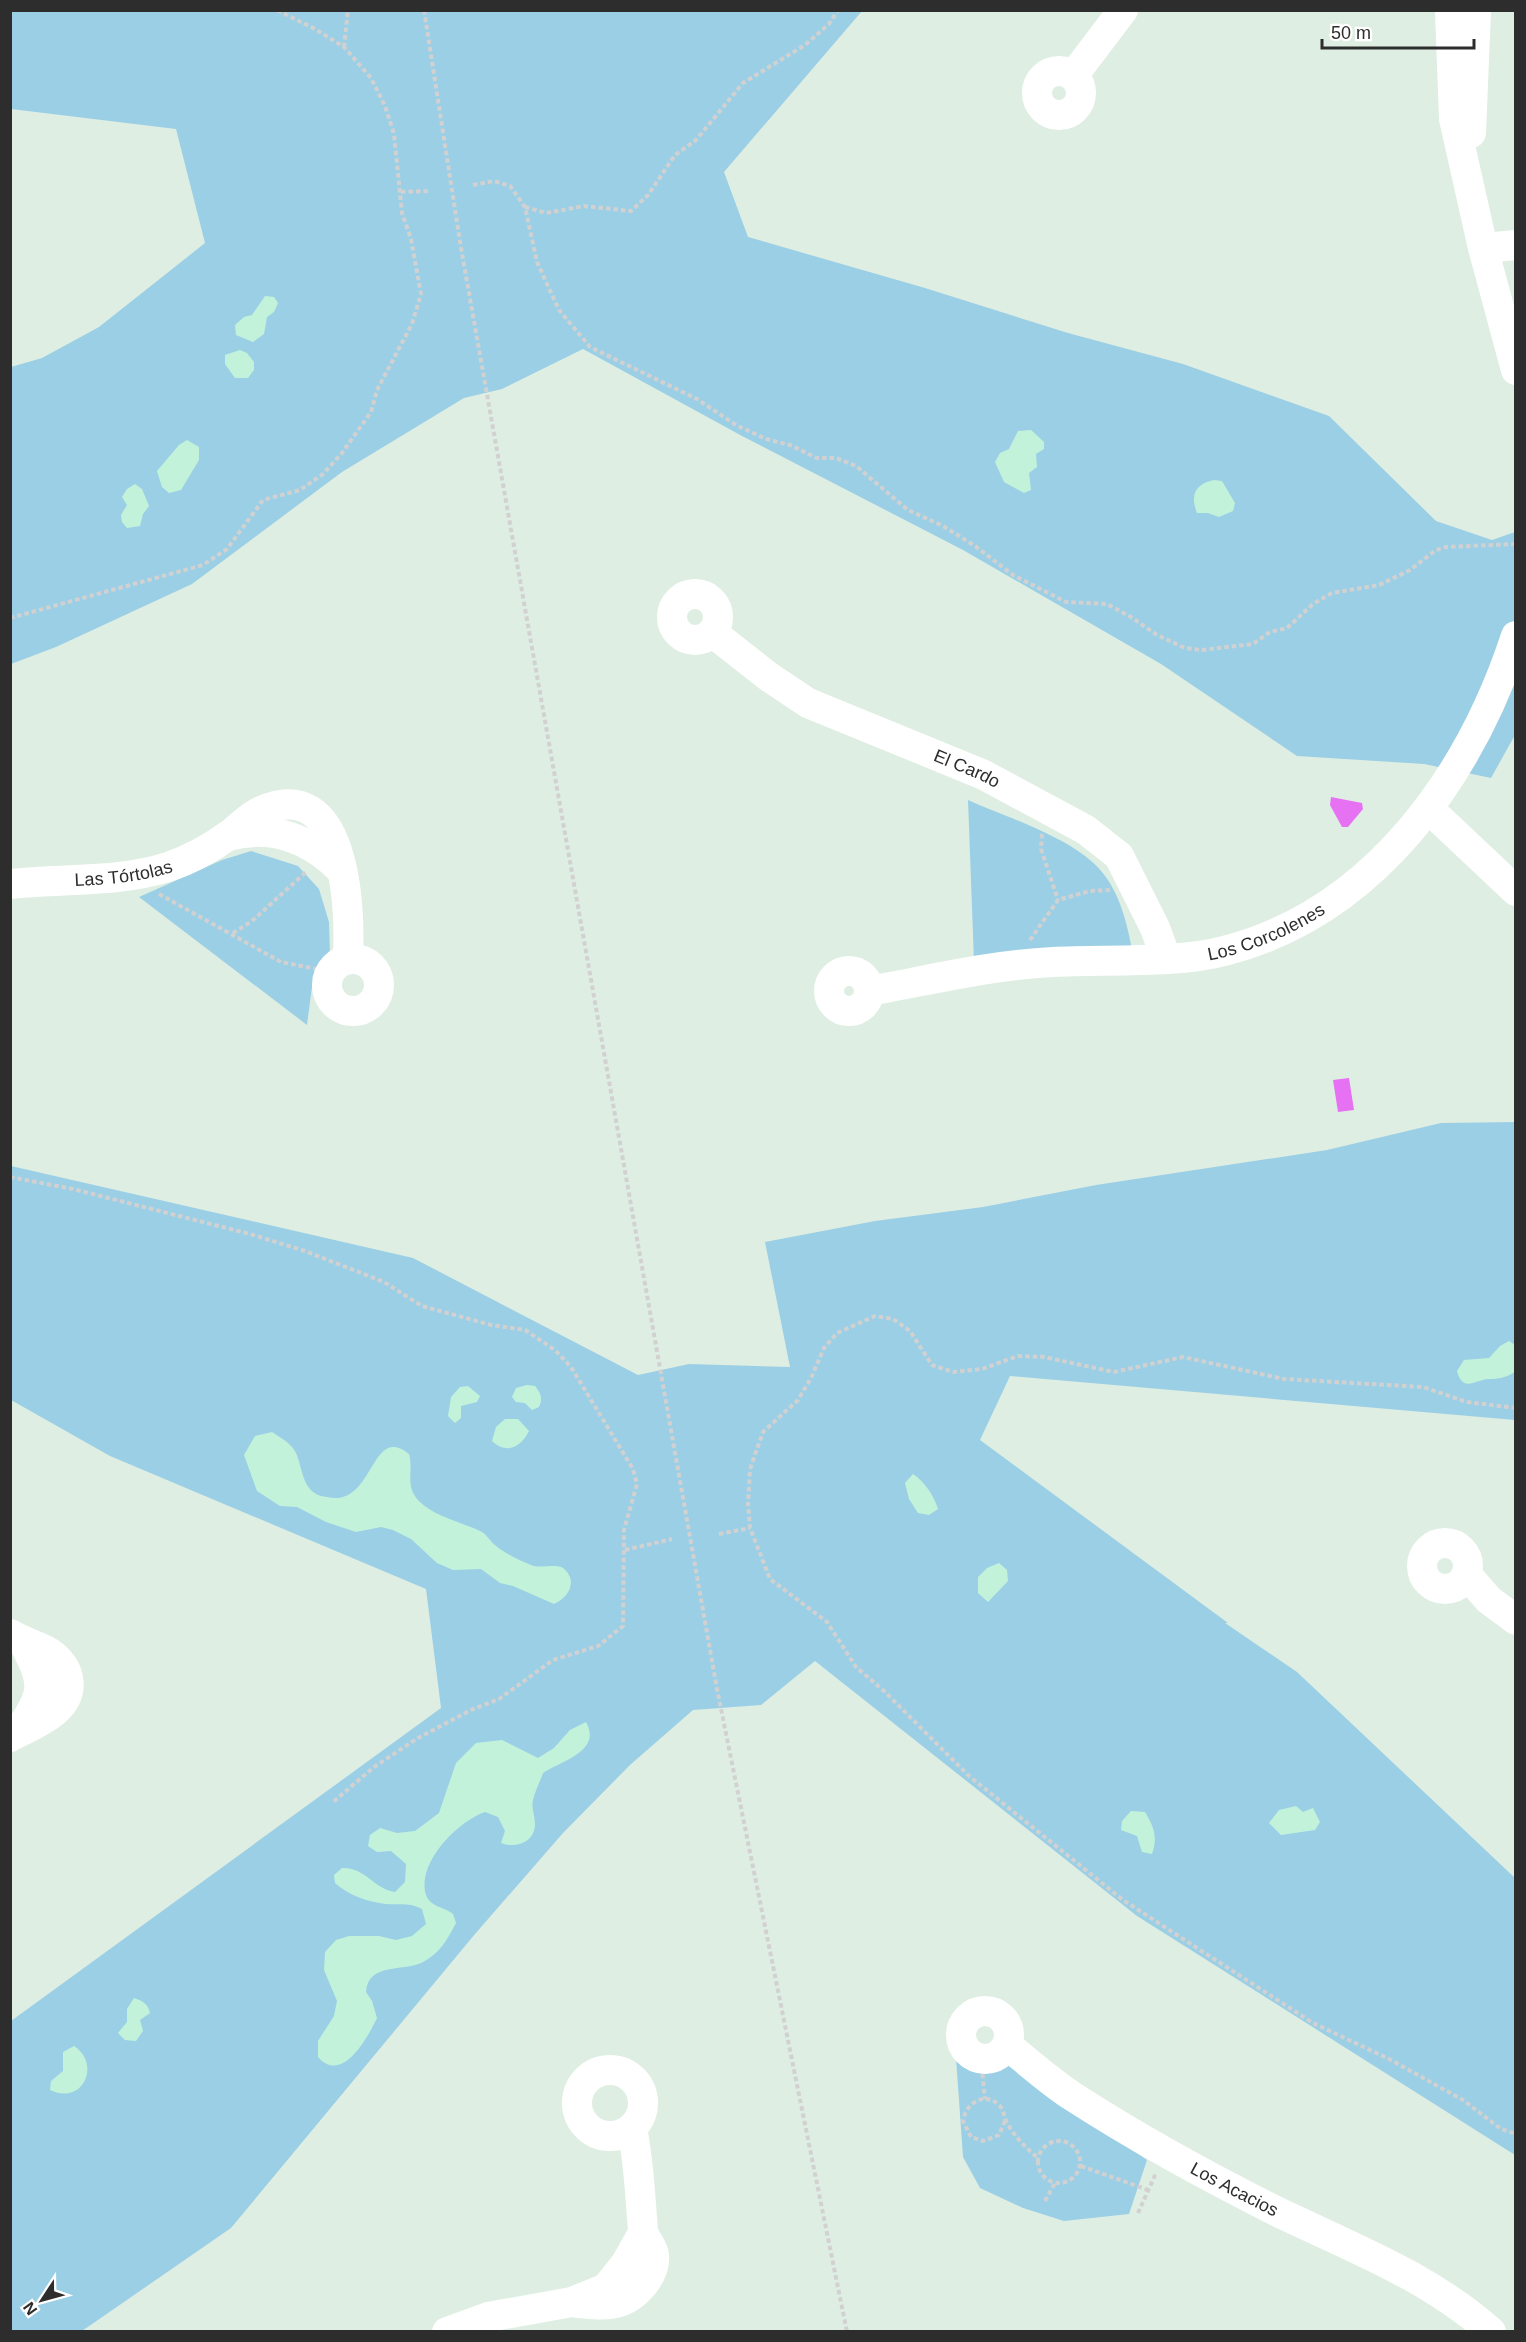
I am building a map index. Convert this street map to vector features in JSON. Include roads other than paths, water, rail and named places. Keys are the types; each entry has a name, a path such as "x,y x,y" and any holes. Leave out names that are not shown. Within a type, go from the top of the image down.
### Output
{"street":[{"path":"1073,76 1123,10"},
{"path":"1462,11 1454,119 1482,248 1515,370"},
{"path":"1482,248 1515,245"},
{"name":"El Cardo","path":"713,633 769,677 808,703 984,775 1042,804 1086,830 1119,856 1155,928 1166,958"},
{"name":"Los Corcolenes","path":"869,991 1050,962 1166,958 1222,952 1277,935 1323,908 1377,868 1429,809 1475,729 1515,636"},
{"path":"1429,809 1515,891"},
{"name":"Las Tórtolas","path":"10,884 145,873 194,856 228,836 252,831 284,834 334,862 348,914 339,965"},
{"path":"1467,1575 1489,1600 1515,1620"},
{"path":"13,1736 35,1708 41,1682 35,1665 17,1638"},
{"path":"989,2011 1003,2019 1008,2026 1007,2045 994,2058 981,2059 969,2052 962,2041 965,2022 975,2013 989,2011"},
{"name":"Los Acacios","path":"1007,2045 1070,2095 1167,2152 1277,2211 1398,2268 1482,2326"},
{"path":"447,2331 488,2317 572,2302 606,2288 626,2263 643,2233 640,2168 632,2128"}]}
